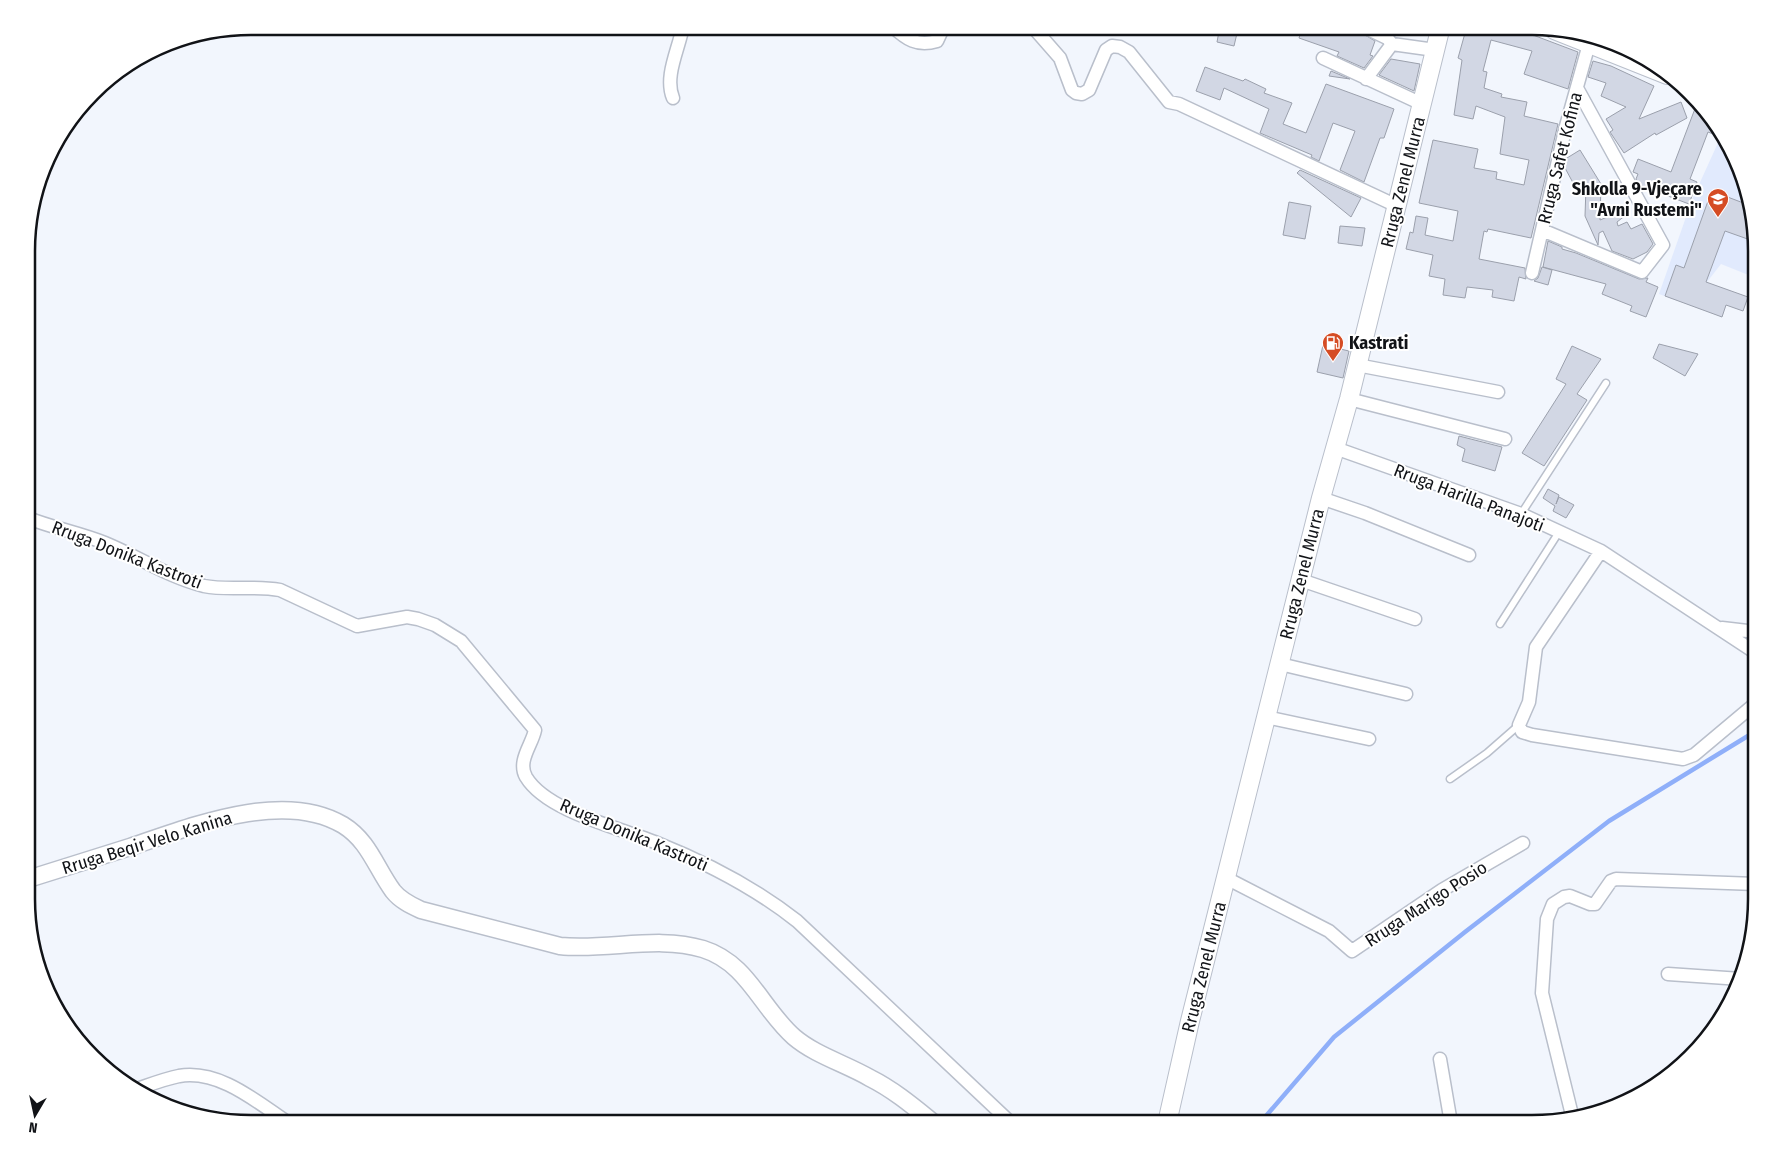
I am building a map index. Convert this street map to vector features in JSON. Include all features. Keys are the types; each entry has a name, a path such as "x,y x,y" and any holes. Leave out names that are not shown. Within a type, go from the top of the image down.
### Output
{"main road":[{"name":"Rruga Zenel Murra","path":"1168,1115 1266,717 1321,498 1349,399 1439,35"},
{"path":"1579,40 1625,55"}],"street":[{"path":"673,98 670,90 670,78 680,35"},
{"path":"902,35 922,43 937,41 940,35"},
{"path":"1040,35 1060,58 1072,90 1076,93 1082,94 1088,90 1106,50 1112,46 1120,47 1129,52 1169,102 1179,104 1397,206"},
{"path":"1381,35 1387,38 1392,44 1435,50"},
{"path":"1366,79 1392,44"},
{"name":"Rruga Safet Kofina","path":"1532,273 1589,44"},
{"path":"1323,58 1422,104"},
{"path":"1542,230 1642,272 1663,245 1577,88"},
{"path":"1357,365 1498,392"},
{"path":"1349,399 1505,439"},
{"name":"Rruga Harilla Panajoti","path":"1335,448 1521,514 1601,551 1720,627 1748,647"},
{"path":"1321,498 1401,527 1469,556"},
{"name":"Rruga Donika Kastroti","path":"35,520 106,544 154,568 189,582 221,588 269,588 280,590 358,626 407,617 418,619 450,633 461,642 535,730 522,766 525,776 534,786 550,798 596,823 657,842 746,885 776,904 797,921 946,1060 1002,1115"},
{"path":"1601,551 1536,647 1529,702 1519,725 1522,732 1683,759 1694,755 1748,711"},
{"path":"1301,580 1415,619"},
{"path":"1720,627 1748,631"},
{"path":"1280,664 1406,694"},
{"path":"1266,717 1369,739"},
{"name":"Rruga Beqir Velo Kanina","path":"35,877 201,823 236,815 261,811 284,811 325,818 342,824 356,834 367,846 394,892 404,902 421,910 560,946 583,948 661,943 703,949 722,957 737,967 794,1037 811,1049 887,1088 923,1115"},
{"name":"Rruga Marigo Posio","path":"1226,878 1329,930 1352,951 1442,890 1523,843"},
{"path":"1571,1111 1542,993 1548,919 1553,904 1564,896 1570,896 1590,904 1595,904 1611,881 1616,879 1748,884"},
{"path":"1668,974 1733,978"},
{"path":"1440,1059 1450,1115"},
{"path":"144,1087 180,1076 209,1077 231,1086 276,1115"}],"lane":[{"path":"1521,514 1606,383"},
{"path":"1500,624 1559,532"},
{"path":"1450,779 1487,753 1519,725"}],"shaded area":[{"name":"Shkolla 9-Vjeçare \"Avni Rustemi\"","path":"1718,142 1737,182 1744,209 1748,237 1748,275 1721,264 1707,282 1731,291 1722,317 1659,294 1692,200"}],"building":[{"path":"1218,35 1237,35 1234,46 1217,42"},
{"path":"1300,35 1365,35 1375,41 1370,55 1373,56 1364,68 1337,56 1339,52 1299,38"},
{"path":"1464,35 1533,35 1578,52 1568,89 1524,74 1532,51 1491,40 1483,71 1487,72 1484,88 1502,94 1501,97 1527,102 1524,116 1558,124 1531,238 1488,229 1487,232 1484,231 1479,259 1525,268 1526,279 1519,277 1514,301 1492,297 1493,290 1467,287 1465,298 1443,295 1445,279 1429,276 1433,255 1406,249 1410,232 1413,233 1416,216 1428,218 1425,235 1453,241 1458,211 1419,203 1433,140 1478,149 1474,168 1497,172 1496,179 1524,185 1529,160 1500,154 1505,117 1476,106 1473,119 1454,115 1462,60 1458,58"},
{"path":"1391,59 1420,64 1414,91 1379,75"},
{"path":"1593,61 1611,66 1654,86 1639,119 1681,102 1687,118 1656,135 1655,133 1624,153 1610,132 1613,130 1606,119 1626,107 1601,96 1606,83 1588,77"},
{"path":"1205,67 1243,81 1245,79 1266,89 1264,93 1292,103 1283,124 1306,133 1326,84 1394,109 1384,138 1380,138 1364,182 1340,170 1355,131 1333,123 1319,161 1311,157 1312,155 1260,133 1269,109 1224,88 1220,100 1196,91"},
{"path":"1331,71 1350,79 1329,76"},
{"path":"1695,110 1714,134 1708,132 1690,179 1697,182 1689,204 1639,185 1636,179 1638,174 1633,172 1638,159 1671,172"},
{"path":"1580,150 1601,184 1600,220 1624,210 1626,215 1617,222 1618,226 1627,222 1631,229 1642,224 1653,244 1647,252 1633,259 1612,251 1603,231 1599,233 1598,245 1585,216 1586,187 1578,192 1565,168 1567,158"},
{"path":"1300,170 1361,198 1351,217 1297,173"},
{"path":"1725,196 1743,203 1748,239 1725,231 1706,282 1748,297 1743,311 1726,305 1722,317 1665,296 1676,265 1684,268 1708,201 1722,206"},
{"path":"1289,202 1311,206 1305,239 1283,235"},
{"path":"1340,226 1365,228 1362,246 1338,243"},
{"path":"1548,241 1562,247 1562,249 1639,279 1648,278 1646,282 1658,287 1646,317 1630,311 1632,306 1602,294 1606,284 1543,267"},
{"path":"1542,267 1552,270 1548,285 1534,281 1538,278"},
{"path":"1659,344 1698,354 1685,376 1653,358"},
{"name":"Kastrati","path":"1323,345 1349,351 1343,378 1317,372"},
{"path":"1572,346 1601,359 1577,394 1587,400 1544,466 1522,453 1566,384 1556,379"},
{"path":"1459,436 1502,447 1495,471 1462,461 1465,449 1457,445"},
{"path":"1548,489 1559,495 1556,504 1559,497 1574,505 1566,518 1553,511 1555,506 1543,498"}],"waterway":[{"path":"1267,1115 1334,1037 1465,932 1609,821 1748,736"}],"place":[{"name":"Shkolla 9-Vjeçare \"Avni Rustemi\"","path":"1718,218"},
{"name":"Kastrati","path":"1333,362"}]}
